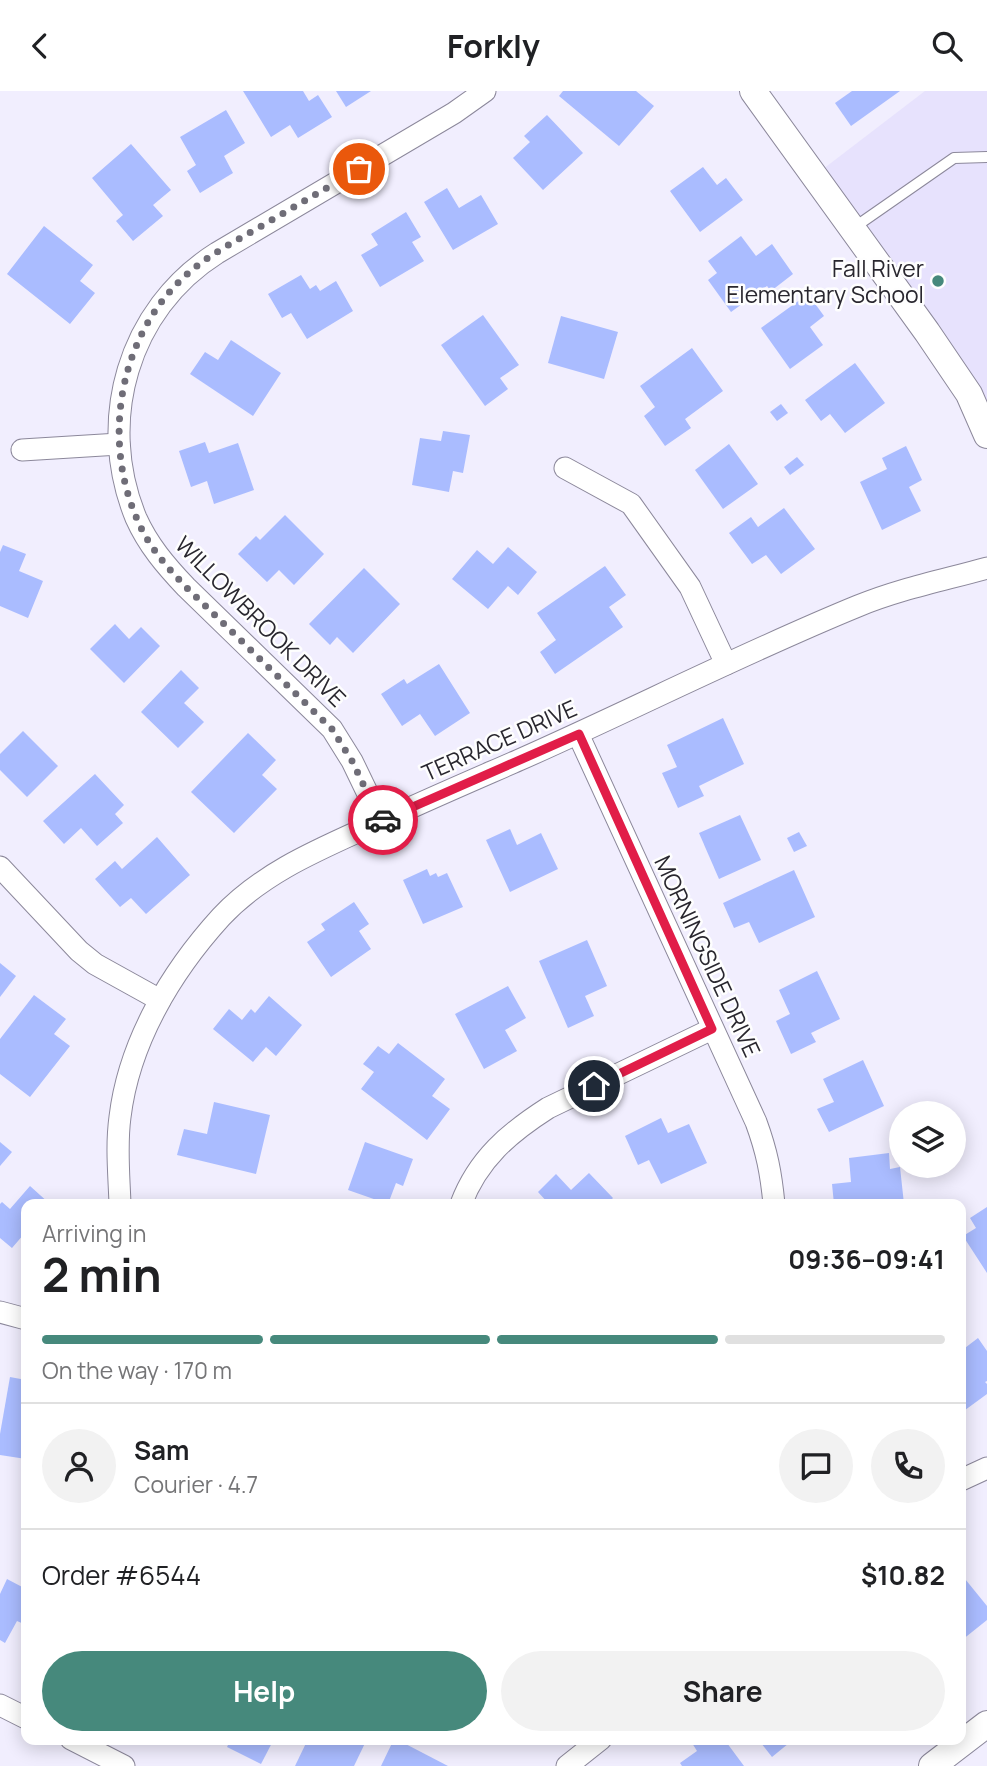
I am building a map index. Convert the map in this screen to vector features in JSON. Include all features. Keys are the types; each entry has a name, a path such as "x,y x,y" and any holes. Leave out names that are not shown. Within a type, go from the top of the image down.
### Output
{"street":[{"name":"WILLOWBROOK DRIVE","path":"381,821 352,761 332,729 186,587 151,546 129,498 119,444 121,401 131,358 141,335 155,312 182,279 216,253 454,113 485,91"},
{"path":"753,91 927,332 969,394 987,435"},
{"path":"22,450 119,444"},
{"path":"565,468 631,504 690,587 726,664"},
{"name":"TERRACE DRIVE","path":"120,1199 117,1149 120,1115 126,1081 137,1049 160,1000 188,955 223,915 264,881 310,853 860,605 987,568"},
{"name":"MORNINGSIDE DRIVE","path":"579,734 756,1122 771,1171 774,1199"},
{"path":"0,867 79,951 95,964 160,1000"},
{"path":"463,1199 490,1155 501,1142 526,1122 548,1108 712,1029"},
{"path":"0,1312 21,1318"},
{"path":"966,1478 987,1468"},
{"path":"0,1705 21,1716"},
{"path":"966,1740 987,1724"},
{"path":"83,1745 124,1766"},
{"path":"567,1766 593,1745"},
{"path":"932,1766 960,1745"}],"lane":[{"path":"852,229 954,157 987,157"}],"shaded area":[{"name":"Fall River Elementary School","path":"925,91 987,91 987,435 814,176"}],"building":[{"path":"243,91 303,91 309,101 318,95 332,117 298,138 290,125 271,137"},
{"path":"336,91 371,91 346,107"},
{"path":"563,91 636,91 654,106 619,146 559,96"},
{"path":"852,91 900,91 851,126 835,103"},
{"path":"226,110 245,143 224,156 233,173 200,193 187,171 196,165 180,137"},
{"path":"547,115 583,153 543,190 513,158 530,142 524,136"},
{"path":"131,144 171,190 153,205 163,216 133,241 116,221 123,215 92,178"},
{"path":"703,167 717,185 726,178 743,200 700,232 670,191"},
{"path":"447,188 459,208 481,195 498,224 453,250 424,202"},
{"path":"406,212 421,237 412,242 424,261 380,287 361,255 378,245 371,234"},
{"path":"44,226 93,265 80,281 95,293 70,324 7,274"},
{"path":"741,236 756,256 772,244 793,274 771,291 767,286 731,312 708,280 717,273 708,261"},
{"path":"301,275 310,289 316,285 320,291 336,281 353,311 307,339 291,313 282,318 268,294"},
{"path":"808,294 824,316 810,327 823,345 790,369 761,328"},
{"path":"483,315 519,365 500,378 508,389 485,406 441,345"},
{"path":"561,316 618,332 604,379 548,363"},
{"path":"231,340 281,373 253,416 190,374 205,352 218,360"},
{"path":"692,348 723,391 685,419 691,428 665,446 644,416 655,407 640,386"},
{"path":"855,363 885,403 845,433 830,414 821,421 805,400"},
{"path":"781,404 788,413 777,421 770,412"},
{"path":"443,431 470,435 463,473 453,471 449,492 412,485 420,438 441,441"},
{"path":"205,442 209,453 238,443 254,490 214,504 207,481 191,487 179,451"},
{"path":"729,444 758,484 723,509 695,470"},
{"path":"906,446 922,480 909,487 921,511 882,530 860,482 887,469 882,458"},
{"path":"797,457 804,465 790,475 784,467"},
{"path":"784,508 815,549 781,574 766,555 752,564 729,533 751,517 758,527"},
{"path":"285,515 324,554 294,585 279,570 267,582 238,554 256,536 260,540"},
{"path":"3,545 26,554 19,571 43,581 28,618 0,606 0,552"},
{"path":"508,547 537,572 518,595 508,586 488,609 452,579 477,550 493,564"},
{"path":"605,566 626,595 609,607 623,627 555,674 540,652 556,640 537,613"},
{"path":"364,568 400,604 353,653 337,637 330,645 309,624"},
{"path":"115,624 129,639 141,627 160,646 124,683 90,649"},
{"path":"439,664 470,713 435,736 420,714 402,726 381,694 404,679 407,684"},
{"path":"181,670 199,688 184,703 204,722 178,748 141,712"},
{"path":"723,718 744,764 699,786 704,796 678,808 662,773 677,767 667,745"},
{"path":"23,731 58,766 27,797 0,770 0,754"},
{"path":"248,733 276,760 262,775 277,789 234,833 191,792"},
{"path":"95,774 124,805 115,814 123,823 97,846 81,828 64,844 43,821"},
{"path":"740,815 761,860 719,879 699,833"},
{"path":"510,829 517,845 541,833 558,869 510,892 486,840"},
{"path":"799,832 807,846 794,852 787,838"},
{"path":"157,837 190,875 146,914 131,898 120,907 95,879 115,861 122,869"},
{"path":"427,869 430,876 436,873 438,877 447,873 463,907 423,924 403,880"},
{"path":"794,870 815,917 759,943 749,922 734,928 723,903"},
{"path":"354,902 369,924 359,931 371,949 331,977 307,942 325,930 321,924"},
{"path":"587,940 607,986 585,996 594,1016 568,1028 539,961"},
{"path":"0,963 16,976 0,997"},
{"path":"817,971 840,1019 811,1033 816,1042 791,1054 776,1021 790,1014 779,990"},
{"path":"508,986 526,1018 505,1030 517,1051 484,1069 455,1014"},
{"path":"34,995 66,1019 54,1034 70,1046 30,1097 0,1074 0,1039"},
{"path":"269,996 302,1025 276,1056 266,1047 253,1062 213,1029 229,1009 242,1020 251,1009 255,1013"},
{"path":"398,1043 445,1079 432,1096 450,1109 427,1140 361,1089 374,1072 363,1064 378,1046 389,1054"},
{"path":"863,1060 884,1106 829,1132 817,1109 834,1102 823,1079"},
{"path":"214,1102 270,1115 256,1174 177,1155 184,1129 207,1134"},
{"path":"661,1118 668,1133 689,1124 707,1163 661,1184 649,1160 638,1165 625,1136"},
{"path":"0,1142 12,1152 0,1166"},
{"path":"365,1142 413,1159 403,1186 396,1183 390,1199 374,1199 348,1190"},
{"path":"889,1153 889,1178 901,1178 903,1199 834,1199 832,1184 851,1182 849,1158"},
{"path":"589,1173 613,1198 544,1199 538,1192 556,1174 571,1190"},
{"path":"30,1186 44,1199 21,1199 21,1238 12,1248 0,1238 0,1204 2,1202 10,1209"},
{"path":"987,1207 987,1273 966,1241 966,1234 976,1228 970,1218"},
{"path":"978,1338 987,1351 987,1394 966,1409 966,1347"},
{"path":"10,1377 21,1379 21,1458 0,1455 0,1434"},
{"path":"7,1579 21,1586 21,1623 17,1621 5,1643 0,1640 0,1594"},
{"path":"966,1580 987,1606 987,1620 966,1637"},
{"path":"228,1745 271,1745 261,1764 227,1747"},
{"path":"305,1745 364,1745 354,1766 295,1766"},
{"path":"391,1745 408,1745 448,1766 381,1766"},
{"path":"693,1745 728,1745 744,1766 682,1766 680,1763 697,1751"},
{"path":"763,1745 787,1745 772,1757"}],"way so far":[{"path":"359,169 205,260 174,287 141,335 131,358 121,401 119,444 129,498 151,546 186,587 332,729 352,761 381,821 383,820"}],"place":[{"name":"Fall River Elementary School","path":"938,281"}],"route":[{"path":"383,820 579,734 712,1029 594,1086"}]}
